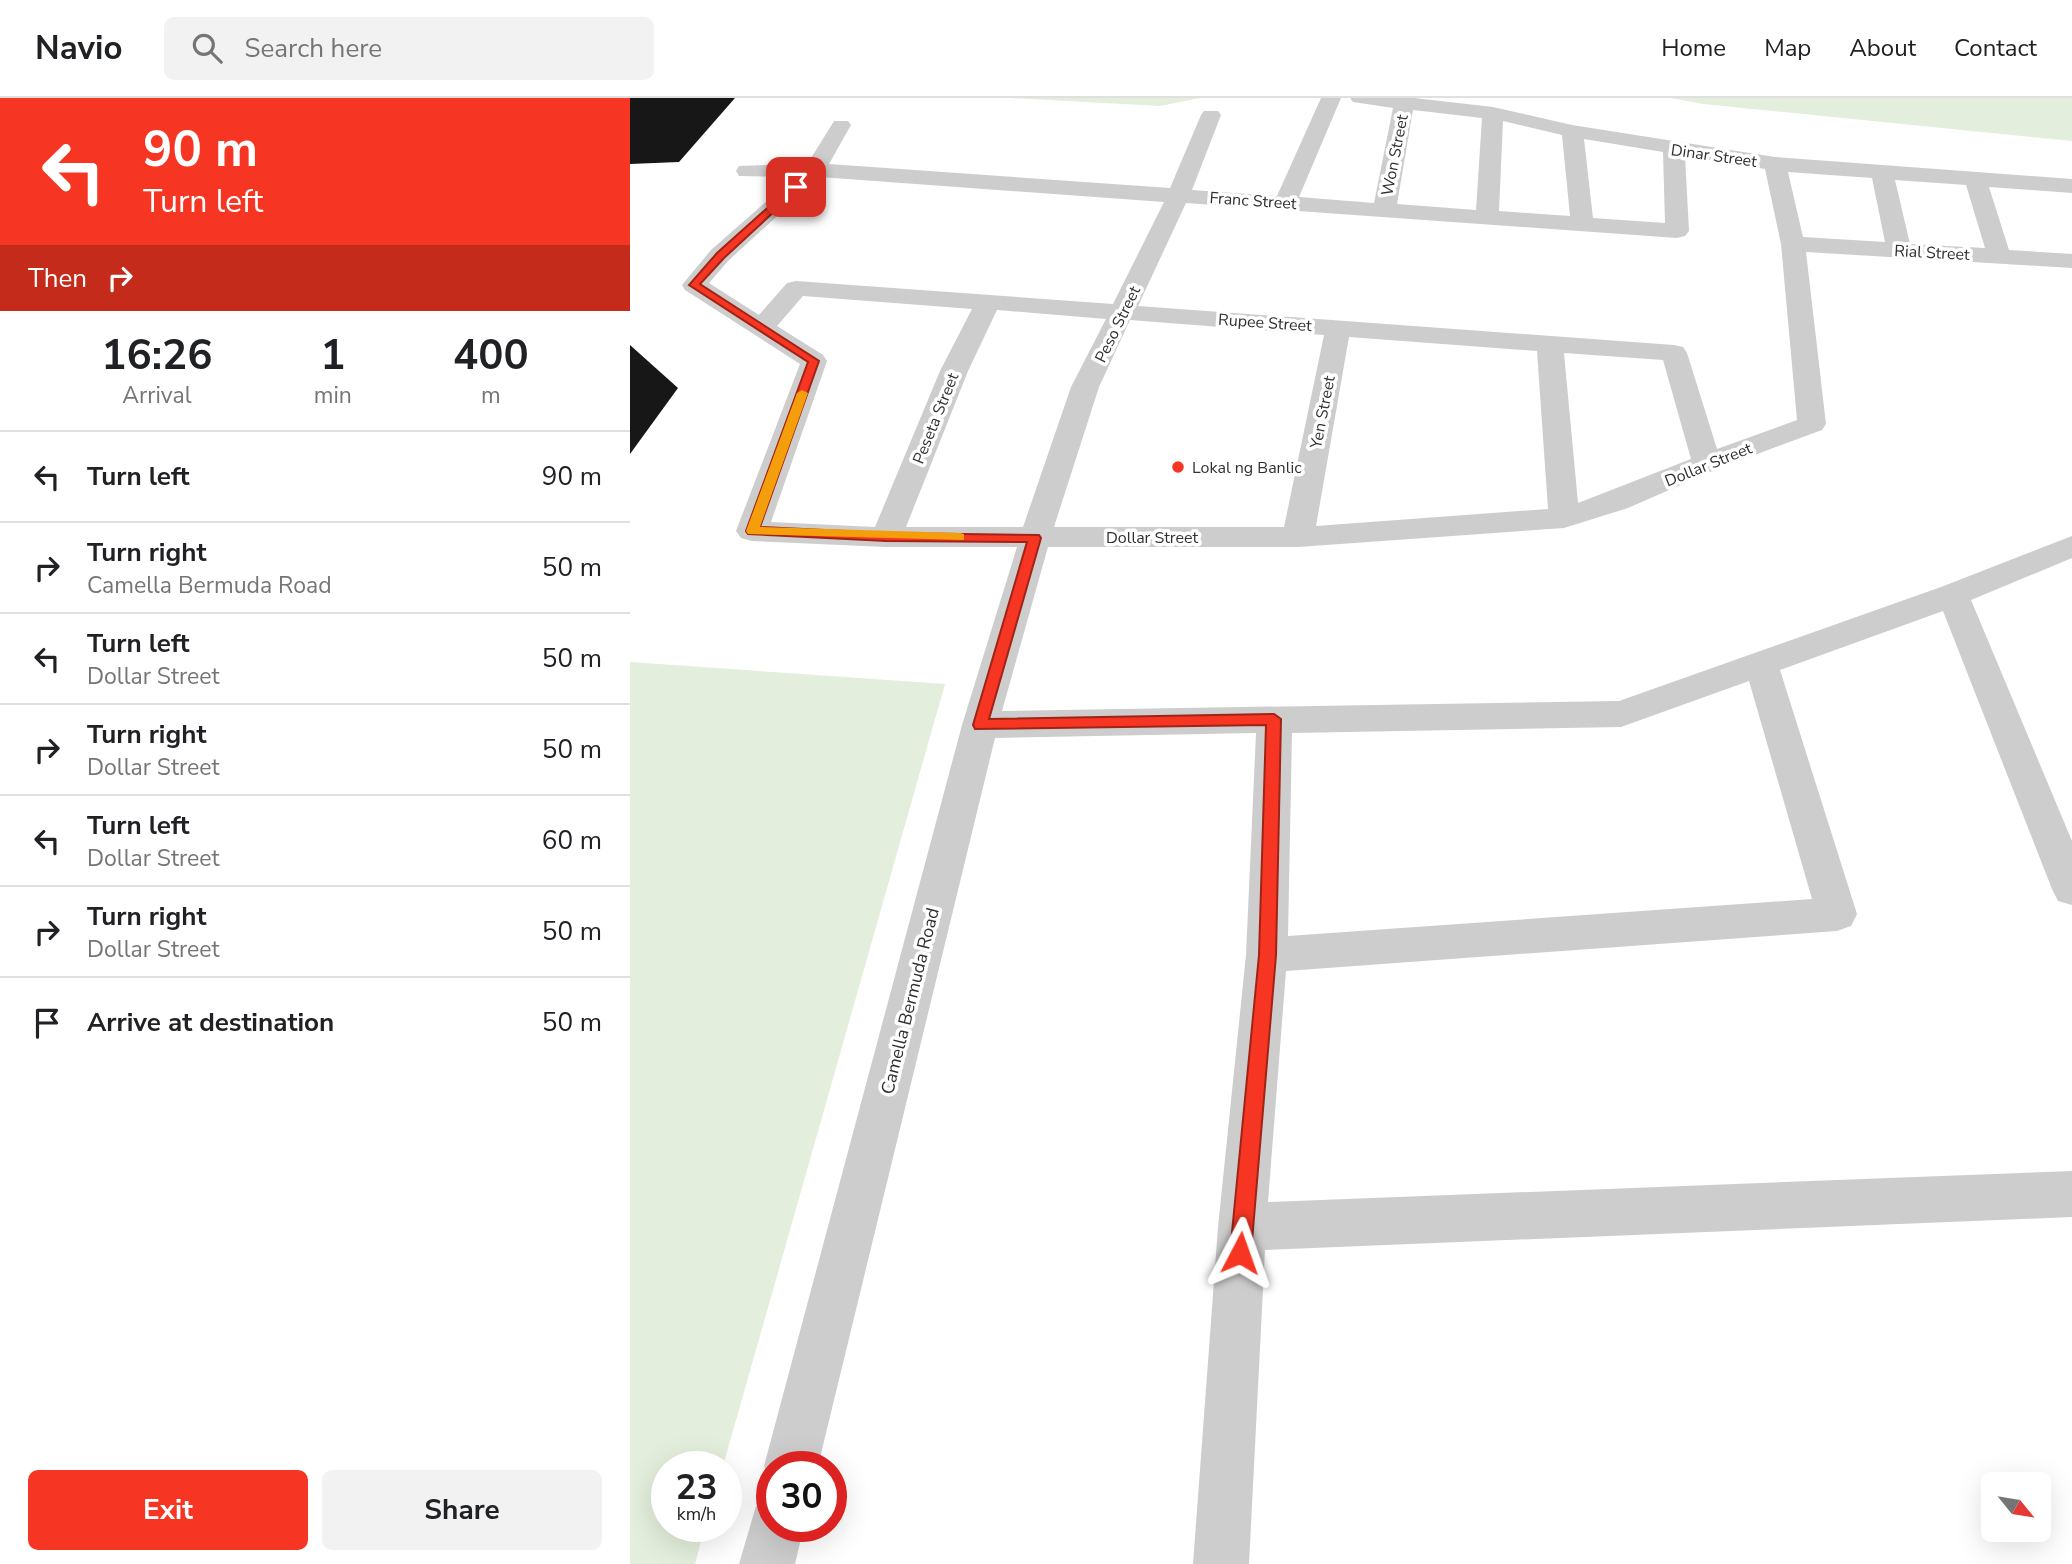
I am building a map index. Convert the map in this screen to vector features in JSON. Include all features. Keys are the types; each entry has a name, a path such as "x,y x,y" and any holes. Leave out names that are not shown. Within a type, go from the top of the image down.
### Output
{"street":[{"path":"1286,202 1331,98"},
{"name":"Dinar Street","path":"1360,98 1493,113 1572,131 1775,164 2072,186"},
{"name":"Won Street","path":"1384,210 1404,101"},
{"path":"1486,215 1493,113"},
{"name":"Peso Street","path":"1035,538 1085,387 1178,195 1211,115"},
{"name":"Dollar Street","path":"841,125 816,170 720,256 694,285 814,361 752,531 886,537 1298,537 1564,518 1617,501 1707,463 1812,424 1793,244 1775,164"},
{"path":"1572,131 1582,223"},
{"name":"Franc Street","path":"747,171 816,170 1486,215 1677,231 1674,149"},
{"path":"1882,172 1899,250"},
{"path":"1975,178 1999,256"},
{"name":"Rial Street","path":"1793,244 2072,261"},
{"name":"Rupee Street","path":"760,329 796,288 1674,353 1707,463"},
{"name":"Peseta Street","path":"886,537 954,370 988,302"},
{"name":"Yen Street","path":"1298,537 1338,328"},
{"path":"1550,344 1564,518"},
{"name":"Camella Bermuda Road","path":"795,1451 980,725 1035,538"},
{"path":"980,725 1621,713 1953,594 2072,546"},
{"path":"1953,594 2072,889"},
{"path":"1268,955 1837,914 1761,663"},
{"path":"1221,1564 1242,1227 1268,955 1274,719"},
{"path":"1242,1227 2072,1194"},
{"path":"766,1564 772,1542"}],"green space":[{"path":"1009,98 1200,98 1160,106"},
{"path":"1671,98 2072,98 2072,141 1703,104"},
{"path":"630,662 945,684 727,1451 651,1451 651,1542 701,1542 695,1564 630,1564"}],"building":[{"path":"630,98 735,98 679,162 630,164"},
{"path":"630,345 678,388 630,454"}],"slow traffic":[{"path":"802,393 752,531 886,537 960,537"}],"place":[{"name":"Lokal ng Banlic","path":"1178,467"}],"route":[{"path":"796,187 720,256 694,285 814,361 752,531 886,537 1035,538 980,725 1274,719 1268,955 1240,1253"}]}
